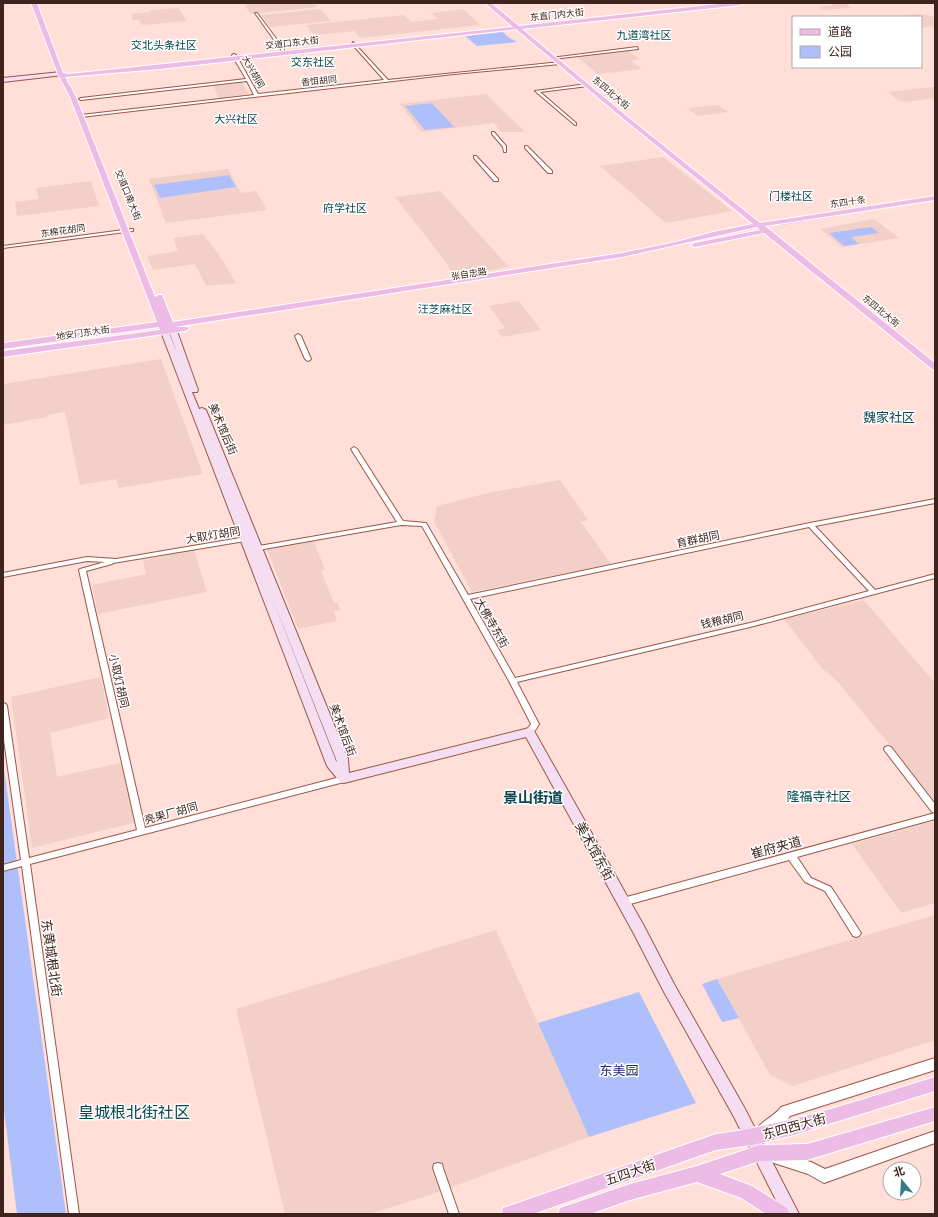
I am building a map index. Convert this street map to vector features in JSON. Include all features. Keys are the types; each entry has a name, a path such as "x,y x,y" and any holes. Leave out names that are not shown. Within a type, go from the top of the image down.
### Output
{"main road":[{"path":"34,3 66,75"},
{"path":"40,3 66,75"},
{"name":"东四北大街","path":"488,3 553,58 935,367"},
{"name":"东直门内大街","path":"516,27 722,3"},
{"name":"东直门内大街","path":"516,27 741,3"},
{"name":"交道口东大街","path":"66,75 516,27"},
{"name":"交道口东大街","path":"235,57 283,50 355,44"},
{"path":"3,80 66,75"},
{"name":"交道口南大街","path":"66,75 81,99 84,116"},
{"name":"交道口南大街","path":"66,75 73,97 84,116 168,328"},
{"name":"东四十条","path":"765,228 935,198"},
{"name":"东四十条","path":"765,228 935,204"},
{"name":"张自忠路","path":"168,328 627,260 765,228"},
{"name":"地安门东大街","path":"3,346 168,328"},
{"name":"地安门东大街","path":"3,354 168,328"},
{"name":"美术馆后街","path":"168,328 331,763 344,779"},
{"name":"美术馆后街","path":"168,328 342,759 344,779"},
{"path":"344,779 528,732"},
{"name":"美术馆东街","path":"528,732 752,1137 791,1214"},
{"name":"东四西大街","path":"752,1137 794,1127 935,1084"},
{"name":"东四西大街","path":"760,1153 807,1152 935,1114"},
{"name":"五四大街","path":"509,1214 716,1142 752,1137"},
{"name":"五四大街","path":"566,1214 630,1192 698,1174 760,1153"},
{"path":"698,1174 746,1192 781,1214"}],"street":[{"path":"256,14 283,50"},
{"path":"355,44 387,81"},
{"path":"553,58 636,48"},
{"name":"大兴胡同","path":"235,57 257,96"},
{"name":"香饵胡同","path":"84,116 387,81 560,63"},
{"path":"81,99 248,80"},
{"path":"574,124 537,91 587,85"},
{"path":"494,133 505,147 505,151"},
{"path":"526,147 550,172"},
{"path":"475,157 496,180"},
{"name":"东棉花胡同","path":"3,248 128,230"},
{"path":"298,336 308,359"},
{"path":"258,548 402,523 354,449"},
{"name":"育群胡同","path":"465,598 810,525 935,501"},
{"name":"大佛寺东街","path":"402,523 424,524 513,681 535,724 528,732"},
{"path":"810,525 874,592"},
{"name":"大取灯胡同","path":"3,575 87,559 116,561 246,539 258,548"},
{"name":"小取灯胡同","path":"116,561 82,570 142,832"},
{"name":"钱粮胡同","path":"513,681 754,624 935,576"},
{"name":"东黄城根北街","path":"3,706 74,1214"},
{"path":"888,749 935,810"},
{"name":"亮果厂胡同","path":"3,868 344,779"},
{"name":"崔府夹道","path":"623,902 935,816"},
{"path":"791,856 808,880 828,889 856,933"},
{"name":"东四西大街","path":"752,1137 781,1118 786,1111 935,1064"},
{"name":"东四西大街","path":"760,1153 811,1168 824,1176 935,1137"},
{"path":"438,1168 454,1214"}],"shaded area":[{"path":"260,3 313,3 318,7 251,14 244,5"},
{"path":"830,3 844,3 852,8 823,10 817,7 833,5"},
{"path":"179,8 187,21 142,25 139,20 133,20 131,14 150,12 150,10"},
{"path":"320,9 331,21 270,27 261,15"},
{"path":"463,9 480,25 360,38 355,31 314,35 306,25 404,15 411,22 438,19 431,13"},
{"path":"914,14 929,15 935,18 935,26 922,28 922,16 899,16"},
{"path":"627,50 640,59 631,61 642,69 598,74 576,56"},
{"path":"241,82 249,94 219,98 212,85"},
{"path":"932,87 935,88 935,98 906,102 900,101 887,92"},
{"path":"486,94 525,132 501,132 494,123 421,132 400,104"},
{"path":"718,105 728,112 697,116 687,108"},
{"path":"663,157 732,211 666,223 600,166"},
{"path":"228,169 241,193 256,191 267,210 166,223 149,179"},
{"path":"91,181 99,206 17,216 15,202 39,199 36,188"},
{"path":"440,191 509,267 455,276 395,197"},
{"path":"874,219 899,238 842,247 820,229"},
{"path":"203,234 222,259 236,283 206,286 195,264 153,270 147,256 178,251 173,238"},
{"path":"519,301 541,330 502,337 497,330 505,328 489,306"},
{"path":"161,359 203,474 119,488 116,479 80,485 65,412 3,425 3,384"},
{"path":"560,480 588,520 581,522 611,564 472,592 434,522 437,506 488,493"},
{"path":"313,540 325,569 321,571 334,603 337,602 340,610 334,611 337,621 298,629 267,549"},
{"path":"194,550 207,592 98,614 92,585 146,574 143,560"},
{"path":"864,600 935,683 935,802 897,753 838,682 826,671 824,671 784,619"},
{"path":"101,677 109,718 50,733 57,777 124,762 137,822 32,848 11,697"},
{"path":"934,821 935,903 901,913 852,844"},
{"path":"935,915 935,1040 793,1086 770,1075 717,979"},
{"path":"496,930 589,1137 424,1197 369,1214 285,1214 236,1009"}],"green space":[{"path":"503,32 517,42 477,46 465,36"},
{"path":"432,103 454,127 425,130 405,106"},
{"path":"229,175 236,187 160,198 154,185"},
{"path":"935,200 781,225 780,224"},
{"path":"871,227 879,233 851,237 859,244 844,246 829,233"},
{"path":"3,762 66,1214 17,1214 3,1103"},
{"path":"717,979 739,1018 722,1022 702,984"},
{"name":"东美园","path":"639,992 696,1103 589,1137 538,1023"}],"district":[{"name":"九道湾社区","path":"644,35"},
{"name":"交北头条社区","path":"164,45"},
{"name":"交东社区","path":"313,62"},
{"name":"大兴社区","path":"236,119"},
{"name":"门楼社区","path":"791,196"},
{"name":"府学社区","path":"345,208"},
{"name":"汪芝麻社区","path":"445,309"},
{"name":"魏家社区","path":"889,417"},
{"name":"隆福寺社区","path":"819,796"},
{"name":"景山街道","path":"533,798"},
{"name":"皇城根北街社区","path":"134,1112"}]}
